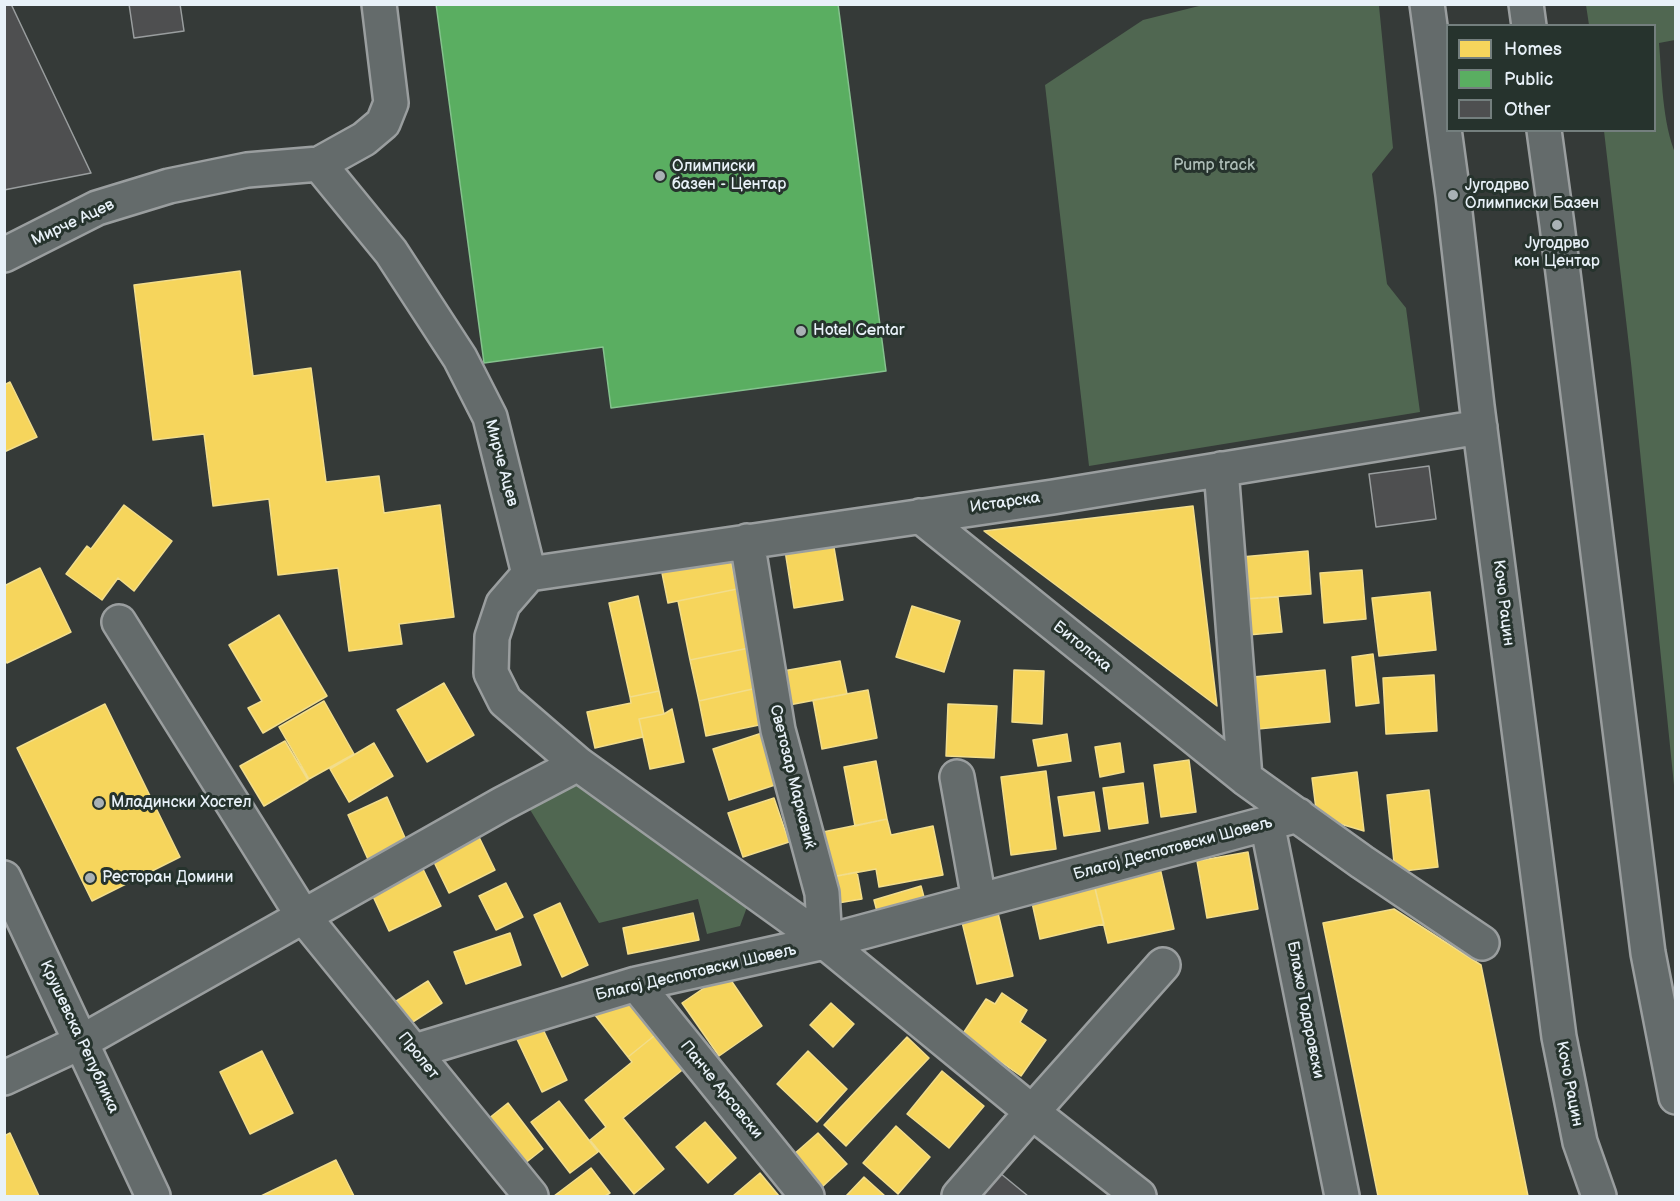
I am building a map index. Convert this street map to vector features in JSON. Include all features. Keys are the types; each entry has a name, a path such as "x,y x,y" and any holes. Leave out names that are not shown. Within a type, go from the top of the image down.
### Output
{"street":[{"name":"Мирче Ацев","path":"4,255 97,208 169,186 247,170 319,164 364,139 383,123 391,103 379,4"},
{"path":"1526,4 1529,24"},
{"name":"Кочо Рацин","path":"1426,5 1453,195 1480,427 1559,1037 1580,1142 1599,1197"},
{"path":"1544,132 1648,953 1676,1097"},
{"name":"Мирче Ацев","path":"319,164 391,252 465,368 490,417 529,574"},
{"name":"Истарска","path":"529,574 1053,496 1480,427"},
{"path":"1221,469 1245,778"},
{"name":"Битолска","path":"920,516 1245,778 1362,862 1482,943"},
{"name":"Светозар Марковиќ","path":"747,541 778,730 822,893 825,942"},
{"path":"529,574 503,604 492,638 491,673 505,701 578,764 825,942 1139,1197"},
{"name":"Пролет","path":"119,622 303,916 531,1197"},
{"path":"4,1078 81,1042 502,804 578,764"},
{"path":"957,777 979,900"},
{"name":"Благој Деспотовски Шовељ","path":"415,1052 636,984 825,942 1298,815"},
{"name":"Блажо Тодоровски","path":"1267,824 1342,1197"},
{"name":"Крушевска Република","path":"4,878 153,1197"},
{"path":"959,1197 1163,965"},
{"name":"Панче Арсовски","path":"636,984 807,1197"}],"green space":[{"name":"Pump track","path":"1203,5 1379,6 1393,148 1372,174 1387,284 1406,308 1420,412 1089,466 1045,85 1143,20"},
{"path":"1586,5 1675,5 1675,40 1659,43 1665,114 1676,155 1675,795 1631,363 1604,132 1656,132 1656,24 1589,24"},
{"path":"576,779 747,907 740,926 707,934 698,899 599,923 529,808"}],"building: Homes":[{"path":"240,271 253,376 311,368 326,482 379,476 384,513 440,505 454,617 399,624 402,644 349,651 338,568 278,575 269,499 213,506 204,434 153,440 134,285"},
{"path":"10,382 37,437 4,452 4,385"},
{"path":"124,505 172,541 134,591 118,578 102,600 66,574 87,546 91,549"},
{"path":"1193,506 1217,706 984,531"},
{"path":"832,536 843,600 794,608 784,544"},
{"path":"1308,551 1311,594 1245,599 1241,557"},
{"path":"729,553 737,589 668,603 661,568"},
{"path":"40,568 71,632 7,663 4,659 4,586"},
{"path":"1362,570 1366,619 1324,623 1320,573"},
{"path":"737,589 749,648 690,660 678,601"},
{"path":"1430,592 1436,650 1379,656 1372,598"},
{"path":"638,596 659,691 630,697 609,603"},
{"path":"1278,597 1282,632 1248,635 1245,599"},
{"path":"912,606 960,621 944,672 896,657"},
{"path":"279,615 327,696 263,733 248,708 262,701 229,645"},
{"path":"749,648 757,688 699,701 690,660"},
{"path":"1373,654 1379,703 1356,706 1352,657"},
{"path":"840,661 847,694 789,705 783,671"},
{"path":"1014,670 1044,671 1042,724 1012,722"},
{"path":"1325,670 1330,722 1258,729 1253,677"},
{"path":"1434,675 1437,731 1386,734 1383,678"},
{"path":"444,683 474,735 427,762 397,710"},
{"path":"757,688 764,724 706,736 699,701"},
{"path":"868,690 877,738 822,749 813,700"},
{"path":"659,691 664,714 639,719 643,737 595,748 587,712 631,703 630,697"},
{"path":"324,701 354,754 309,779 279,727"},
{"name":"Младински Хостел","path":"105,704 180,857 92,901 17,748"},
{"path":"948,704 997,706 994,758 946,756"},
{"path":"672,709 684,762 650,769 639,719 664,714"},
{"path":"762,733 778,784 729,800 713,749"},
{"path":"1067,734 1071,761 1038,766 1033,740"},
{"path":"285,741 308,780 264,806 240,766"},
{"path":"374,743 393,776 349,802 330,769"},
{"path":"1120,743 1124,772 1100,777 1095,747"},
{"path":"1189,760 1196,812 1161,817 1154,765"},
{"path":"876,761 887,819 855,826 844,767"},
{"path":"1046,771 1056,849 1011,855 1001,777"},
{"path":"1357,772 1364,831 1317,817 1312,778"},
{"path":"1143,783 1148,823 1109,829 1103,788"},
{"path":"1429,790 1438,867 1395,872 1387,795"},
{"path":"1094,792 1100,831 1064,836 1058,797"},
{"path":"387,797 410,849 371,866 348,815"},
{"path":"774,798 789,842 743,857 728,813"},
{"path":"887,819 891,835 933,826 943,875 879,887 876,869 826,878 818,833"},
{"path":"478,835 495,870 449,893 432,858"},
{"path":"1248,852 1258,909 1207,918 1197,861"},
{"path":"422,867 441,906 389,931 371,892"},
{"path":"1160,868 1174,929 1108,943 1094,884"},
{"path":"857,872 862,899 832,904 826,878"},
{"path":"506,883 523,917 496,930 479,896"},
{"path":"1094,884 1104,924 1040,939 1031,898"},
{"path":"921,886 927,908 880,923 874,900"},
{"path":"560,903 588,965 562,977 534,915"},
{"path":"1394,909 1481,965 1528,1196 1378,1196 1323,923"},
{"path":"693,913 699,940 628,954 623,928"},
{"path":"998,913 1013,976 977,984 962,922"},
{"path":"510,933 521,965 466,984 454,952"},
{"path":"726,973 762,1026 719,1056 682,1003"},
{"path":"428,981 442,1003 405,1027 390,1005"},
{"path":"1002,993 1027,1010 1020,1022 1046,1040 1021,1076 962,1035 986,999 995,1004"},
{"path":"631,997 659,1032 628,1057 591,1010"},
{"path":"831,1003 854,1024 833,1047 810,1025"},
{"path":"540,1023 567,1080 542,1092 515,1035"},
{"path":"659,1032 686,1067 623,1118 664,1169 634,1194 590,1140 606,1127 585,1100 632,1062 628,1057"},
{"path":"907,1037 929,1058 846,1146 824,1125"},
{"path":"262,1051 293,1113 250,1134 220,1072"},
{"path":"808,1051 847,1089 817,1122 777,1084"},
{"path":"942,1071 984,1106 949,1148 907,1114"},
{"path":"559,1101 598,1152 570,1173 531,1122"},
{"path":"508,1103 543,1149 519,1168 483,1123"},
{"path":"705,1122 736,1158 708,1183 676,1147"},
{"path":"896,1126 930,1157 898,1194 863,1163"},
{"path":"10,1133 39,1196 4,1196 4,1136"},
{"path":"818,1133 847,1164 822,1187 793,1155"},
{"path":"336,1160 354,1196 261,1196"},
{"path":"591,1168 610,1193 605,1196 554,1196"},
{"path":"760,1173 779,1196 733,1196"},
{"path":"864,1177 885,1196 846,1196"}],"building: Public":[{"name":"Олимписки базен - Центар","path":"436,4 838,4 886,371 611,408 603,347 484,363"}],"building: Other":[{"path":"4,4 11,4 91,173 4,190"},
{"path":"129,4 180,4 184,31 134,38"},
{"path":"1429,466 1436,519 1376,527 1369,474"},
{"path":"1000,1173 1028,1196 981,1196"}],"place":[{"name":"Олимписки базен - Центар","path":"660,176"},
{"name":"Југодрво Олимписки Базен","path":"1453,195"},
{"name":"Југодрво кон Центар","path":"1557,225"},
{"name":"Hotel Centar","path":"801,331"},
{"name":"Младински Хостел","path":"99,803"},
{"name":"Ресторан Домини","path":"90,878"}]}
